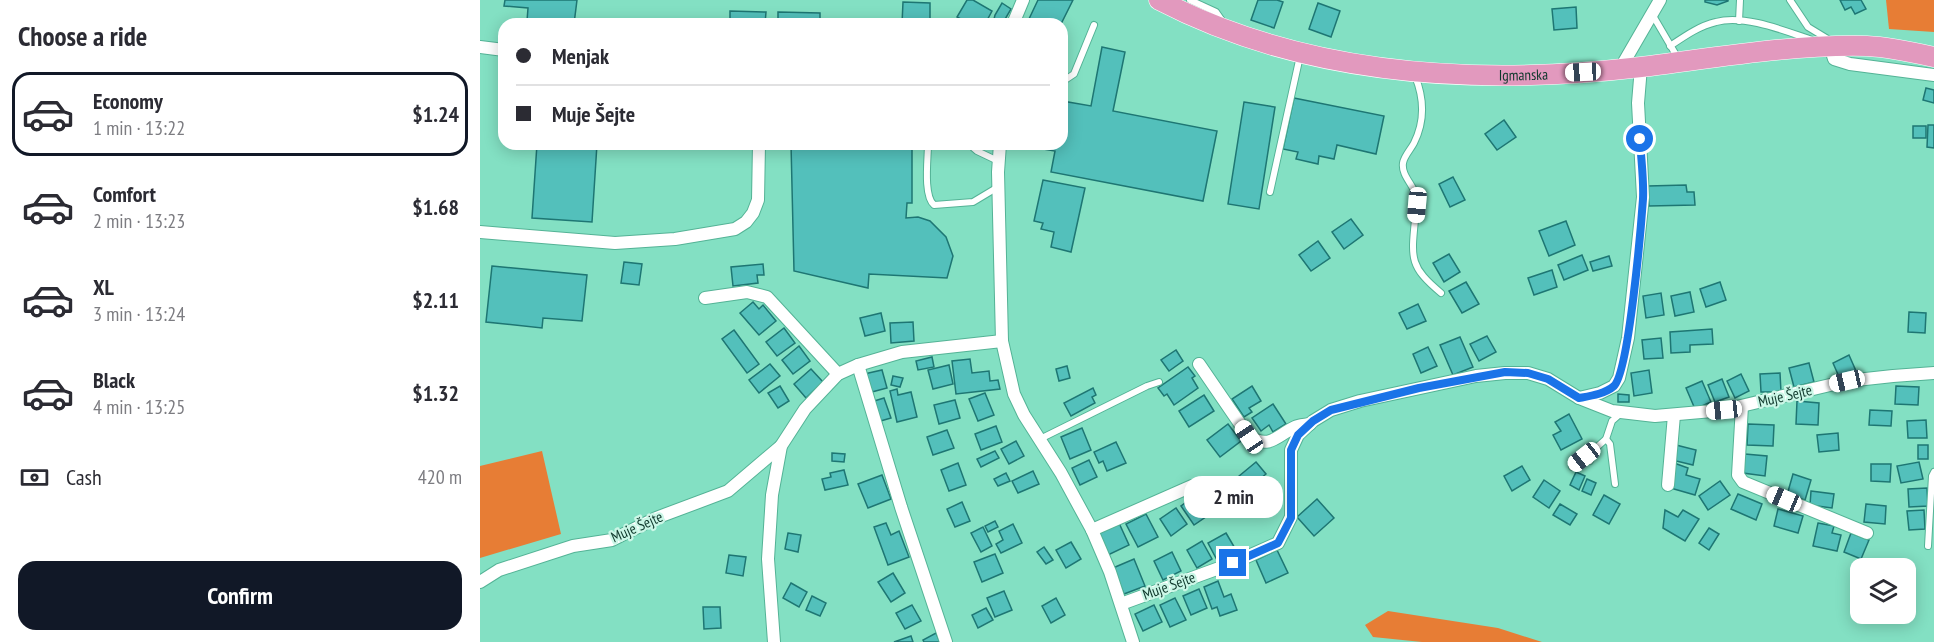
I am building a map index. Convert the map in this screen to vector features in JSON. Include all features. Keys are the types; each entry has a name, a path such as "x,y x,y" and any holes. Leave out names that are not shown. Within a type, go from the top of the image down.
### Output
{"main road":[{"name":"Igmanska","path":"1159,0 1231,32 1343,62 1414,73 1497,76 1620,69 1641,67 1675,54 1830,46 1880,48 1934,57"}],"street":[{"path":"1016,18 1023,0"},
{"path":"1620,69 1660,0"},
{"path":"1830,46 1834,59 1850,64 1934,75"},
{"path":"480,47 498,49"},
{"path":"1579,398 1600,393 1614,386 1619,378 1628,338 1643,197 1638,103 1641,67"},
{"path":"480,232 615,243 708,236 735,229 746,222 753,213 758,200 759,150"},
{"path":"1000,150 1002,341 1014,394 1092,530 1110,572 1133,642"},
{"path":"705,298 747,292 767,297 838,374"},
{"name":"Muje Šejte","path":"480,582 499,570 573,546 612,540 656,518 728,491 781,446 805,409 838,374 858,365 902,352 1002,341"},
{"path":"1199,364 1249,437 1259,442 1270,442 1296,426 1311,424"},
{"path":"858,365 946,642"},
{"name":"Muje Šejte","path":"1121,604 1233,563 1278,543 1291,518 1291,450 1298,435 1331,410 1360,401 1476,376 1505,372 1528,373 1548,379 1579,398 1612,411 1655,416 1742,406 1847,381 1934,373"},
{"name":"Muje Šejte","path":"1742,406 1738,475 1743,482 1867,533"},
{"path":"1668,485 1674,415"},
{"name":"Muje Šejte","path":"774,642 768,559 769,529 781,446"},
{"path":"1092,530 1192,486"}],"lane":[{"path":"1190,0 1216,12 1231,32"},
{"path":"1739,21 1740,0"},
{"path":"1790,0 1808,27 1832,41 1853,46"},
{"path":"1652,14 1675,54 1695,30 1718,21 1739,21 1766,26 1830,46"},
{"path":"1068,78 1074,74 1094,25"},
{"path":"1270,192 1301,52"},
{"path":"1414,73 1420,88 1423,116 1403,164 1404,173 1416,194 1413,257 1416,268 1426,281 1441,293"},
{"path":"928,150 927,193 929,201 934,205 973,202 999,186"},
{"path":"976,150 999,161"},
{"path":"1039,439 1159,382"},
{"path":"1572,467 1606,439 1612,421 1621,413"},
{"path":"1606,439 1610,444 1615,484"},
{"path":"1590,461 1597,447"},
{"path":"1928,546 1934,472"}],"shaded area":[{"path":"1886,0 1934,0 1934,32 1889,29"},
{"path":"542,451 561,534 480,558 480,466"},
{"path":"1388,611 1498,628 1542,642 1422,642 1373,637 1365,625"}],"building":[{"path":"505,0 577,0 575,18 527,18 528,8 504,6"},
{"path":"967,0 973,0 992,11 988,18 957,17"},
{"path":"1038,0 1073,0 1064,18 1029,18"},
{"path":"1258,0 1283,2 1274,28 1251,20"},
{"path":"1705,0 1728,1 1717,5 1705,2"},
{"path":"1840,0 1861,0 1866,9 1855,14 1851,7 1845,10"},
{"path":"903,2 930,3 930,18 902,18"},
{"path":"1002,3 1011,9 1006,18 994,18"},
{"path":"1318,3 1340,11 1331,37 1309,29"},
{"path":"1576,7 1577,28 1554,30 1552,9"},
{"path":"730,11 766,12 766,18 730,18"},
{"path":"778,12 820,13 820,18 778,18"},
{"path":"1102,47 1125,52 1113,111 1217,131 1203,201 1051,172 1055,151 1049,150 1068,150 1068,102 1091,106"},
{"path":"1926,88 1934,90 1934,103 1923,100"},
{"path":"1294,98 1384,116 1376,154 1337,145 1334,159 1319,156 1318,164 1296,159 1298,152 1283,149"},
{"path":"1244,102 1275,107 1259,209 1228,204"},
{"path":"1504,120 1516,137 1497,150 1485,134"},
{"path":"1928,125 1934,125 1934,148 1927,147"},
{"path":"1913,126 1926,126 1926,138 1913,138"},
{"path":"537,150 597,150 592,222 532,218"},
{"path":"791,150 912,150 912,203 907,203 906,218 918,217 930,221 946,237 953,256 947,278 869,274 868,288 794,271"},
{"path":"1453,177 1465,200 1450,207 1439,184"},
{"path":"1043,180 1085,188 1071,252 1051,247 1054,232 1041,229 1043,223 1034,221"},
{"path":"1686,185 1687,192 1694,192 1695,205 1649,206 1648,186"},
{"path":"1351,219 1363,235 1344,249 1332,232"},
{"path":"1566,221 1575,245 1549,256 1539,231"},
{"path":"1318,241 1330,258 1311,271 1299,255"},
{"path":"1449,254 1460,272 1444,282 1433,263"},
{"path":"1582,255 1588,270 1564,280 1558,265"},
{"path":"1609,256 1612,266 1593,271 1590,262"},
{"path":"624,262 642,264 639,285 621,283"},
{"path":"763,264 764,275 757,275 758,283 733,286 731,267"},
{"path":"492,266 587,275 582,321 543,318 542,328 486,322"},
{"path":"1552,270 1557,287 1534,295 1528,278"},
{"path":"1466,282 1479,304 1462,313 1449,291"},
{"path":"1720,282 1726,300 1706,307 1700,289"},
{"path":"1690,292 1694,312 1675,316 1671,296"},
{"path":"1661,293 1664,315 1646,318 1643,296"},
{"path":"753,302 759,309 763,305 776,321 759,335 740,313"},
{"path":"1418,304 1426,321 1407,329 1399,313"},
{"path":"1909,312 1926,313 1925,333 1908,332"},
{"path":"881,313 885,331 865,336 860,318"},
{"path":"913,322 914,341 891,343 890,323"},
{"path":"784,328 795,343 777,356 766,342"},
{"path":"1712,329 1713,344 1690,345 1690,352 1671,353 1670,332"},
{"path":"734,330 759,364 747,373 722,339"},
{"path":"1487,336 1496,352 1479,361 1470,344"},
{"path":"1460,337 1473,367 1453,375 1440,345"},
{"path":"1661,338 1663,358 1644,359 1642,340"},
{"path":"799,346 810,361 793,374 782,360"},
{"path":"1428,347 1437,366 1421,373 1413,354"},
{"path":"1176,350 1183,361 1169,371 1161,360"},
{"path":"1849,355 1856,371 1840,379 1833,363"},
{"path":"932,357 934,367 918,370 916,361"},
{"path":"970,359 972,373 989,371 990,381 998,380 1000,389 956,394 952,361"},
{"path":"1809,363 1814,382 1794,387 1789,368"},
{"path":"770,364 780,376 759,393 749,380"},
{"path":"949,365 953,384 933,389 928,370"},
{"path":"1067,366 1070,378 1059,381 1056,369"},
{"path":"1188,367 1195,376 1192,378 1198,388 1174,405 1167,394 1164,396 1158,388"},
{"path":"811,369 823,382 806,398 794,384"},
{"path":"882,370 887,388 868,393 864,374"},
{"path":"1649,370 1652,393 1634,396 1631,373"},
{"path":"1780,373 1781,392 1761,392 1760,374"},
{"path":"1741,374 1749,391 1735,398 1727,381"},
{"path":"893,376 903,378 900,387 891,385"},
{"path":"1722,379 1729,397 1715,402 1708,385"},
{"path":"1702,381 1711,402 1695,409 1686,388"},
{"path":"780,386 789,401 778,408 768,393"},
{"path":"1252,386 1261,401 1249,408 1252,412 1244,417 1232,399"},
{"path":"1896,386 1919,387 1918,405 1895,404"},
{"path":"1093,388 1096,395 1092,397 1095,403 1071,416 1064,403"},
{"path":"897,389 898,395 911,392 917,417 897,422 890,391"},
{"path":"985,393 994,415 978,421 969,399"},
{"path":"1618,394 1629,395 1629,402 1618,402"},
{"path":"1204,395 1214,411 1189,427 1179,411"},
{"path":"884,398 891,418 877,422 871,402"},
{"path":"955,400 960,418 939,424 934,405"},
{"path":"1797,401 1819,403 1818,425 1796,424"},
{"path":"1273,404 1286,424 1273,432 1269,425 1261,431 1252,418"},
{"path":"1870,410 1892,411 1891,426 1869,425"},
{"path":"1569,414 1582,439 1561,450 1553,435 1561,431 1555,422"},
{"path":"1926,420 1927,438 1908,438 1907,421"},
{"path":"1228,424 1241,441 1220,457 1207,440"},
{"path":"1748,424 1774,425 1773,446 1747,445"},
{"path":"996,426 1002,442 981,450 975,434"},
{"path":"1082,428 1091,450 1070,459 1061,437"},
{"path":"947,430 954,448 933,455 927,437"},
{"path":"1838,433 1839,450 1819,452 1817,435"},
{"path":"1016,441 1024,456 1009,464 1001,449"},
{"path":"1116,442 1126,463 1107,471 1103,461 1099,463 1094,452"},
{"path":"1676,445 1696,450 1693,465 1672,460"},
{"path":"1918,445 1928,445 1928,459 1918,459"},
{"path":"995,451 999,458 981,467 977,459"},
{"path":"832,453 845,454 844,462 832,461"},
{"path":"1745,454 1767,456 1765,476 1743,473"},
{"path":"1089,460 1097,477 1080,485 1072,468"},
{"path":"1256,462 1266,474 1243,493 1233,481"},
{"path":"1919,462 1923,479 1901,483 1897,466"},
{"path":"958,463 966,485 949,491 941,470"},
{"path":"1674,463 1688,468 1686,475 1700,479 1695,495 1667,487"},
{"path":"1871,464 1891,464 1890,482 1871,481"},
{"path":"1522,466 1530,480 1512,491 1504,476"},
{"path":"844,470 848,485 825,490 822,479 831,477 830,473"},
{"path":"1033,471 1039,484 1018,493 1012,481"},
{"path":"1576,472 1585,476 1579,490 1570,485"},
{"path":"1006,473 1010,481 998,486 994,479"},
{"path":"1793,474 1811,480 1805,500 1787,495"},
{"path":"882,475 891,499 868,508 858,484"},
{"path":"1587,479 1596,483 1591,495 1582,491"},
{"path":"1544,480 1560,491 1549,508 1533,497"},
{"path":"1720,481 1730,495 1708,510 1699,496"},
{"path":"1927,488 1928,506 1909,507 1908,489"},
{"path":"1811,491 1834,494 1832,508 1810,505"},
{"path":"1199,493 1213,512 1194,525 1181,506"},
{"path":"1738,494 1762,504 1756,520 1731,509"},
{"path":"1604,495 1620,504 1609,524 1593,515"},
{"path":"1317,499 1334,518 1314,536 1297,517"},
{"path":"962,502 970,521 955,527 947,509"},
{"path":"1560,504 1577,514 1570,525 1553,515"},
{"path":"1866,504 1886,506 1885,524 1864,522"},
{"path":"1176,508 1187,524 1171,536 1160,519"},
{"path":"1778,509 1803,516 1798,533 1774,526"},
{"path":"1665,510 1678,517 1683,510 1699,519 1685,541 1663,528"},
{"path":"1924,510 1925,529 1909,530 1907,511"},
{"path":"1146,514 1158,537 1138,547 1126,524"},
{"path":"995,521 998,527 988,532 985,526"},
{"path":"886,523 891,535 899,531 909,557 888,565 874,527"},
{"path":"1119,523 1129,545 1108,555 1098,532"},
{"path":"1818,523 1834,526 1832,533 1841,535 1837,551 1813,546"},
{"path":"1013,524 1022,543 1001,553 996,544 1003,540 999,531"},
{"path":"983,527 992,546 981,552 971,533"},
{"path":"1709,528 1719,534 1709,550 1699,543"},
{"path":"788,533 801,535 798,552 785,549"},
{"path":"1226,533 1236,550 1217,560 1208,543"},
{"path":"1851,533 1869,540 1861,558 1844,552"},
{"path":"1202,541 1212,559 1197,568 1187,550"},
{"path":"1071,542 1081,559 1066,568 1056,550"},
{"path":"1044,547 1053,560 1046,564 1037,552"},
{"path":"1277,550 1288,573 1266,583 1256,560"},
{"path":"1172,552 1181,571 1163,580 1154,561"},
{"path":"995,554 1003,573 982,582 974,562"},
{"path":"729,555 746,557 743,576 726,573"},
{"path":"1134,559 1145,586 1124,594 1113,568"},
{"path":"893,573 905,593 891,602 878,582"},
{"path":"1218,581 1224,597 1231,594 1237,610 1220,616 1217,607 1212,609 1204,587"},
{"path":"791,583 807,592 799,607 783,598"},
{"path":"1199,589 1207,608 1191,615 1183,596"},
{"path":"1004,591 1012,610 995,617 987,598"},
{"path":"812,596 826,603 820,616 806,610"},
{"path":"1056,598 1065,615 1051,623 1042,606"},
{"path":"1175,598 1186,620 1170,627 1160,605"},
{"path":"912,605 921,621 905,629 896,613"},
{"path":"1154,605 1162,622 1143,631 1135,614"},
{"path":"703,607 720,607 721,628 704,629"},
{"path":"986,608 993,620 978,628 972,615"},
{"path":"936,633 940,642 924,642 923,640"},
{"path":"911,636 913,642 894,642"}],"route":[{"path":"1233,563 1278,543 1291,518 1291,450 1298,435 1313,421 1331,410 1419,388 1505,372 1528,373 1548,379 1579,398 1600,393 1614,386 1619,378 1628,338 1638,249 1643,197 1640,139"}]}
